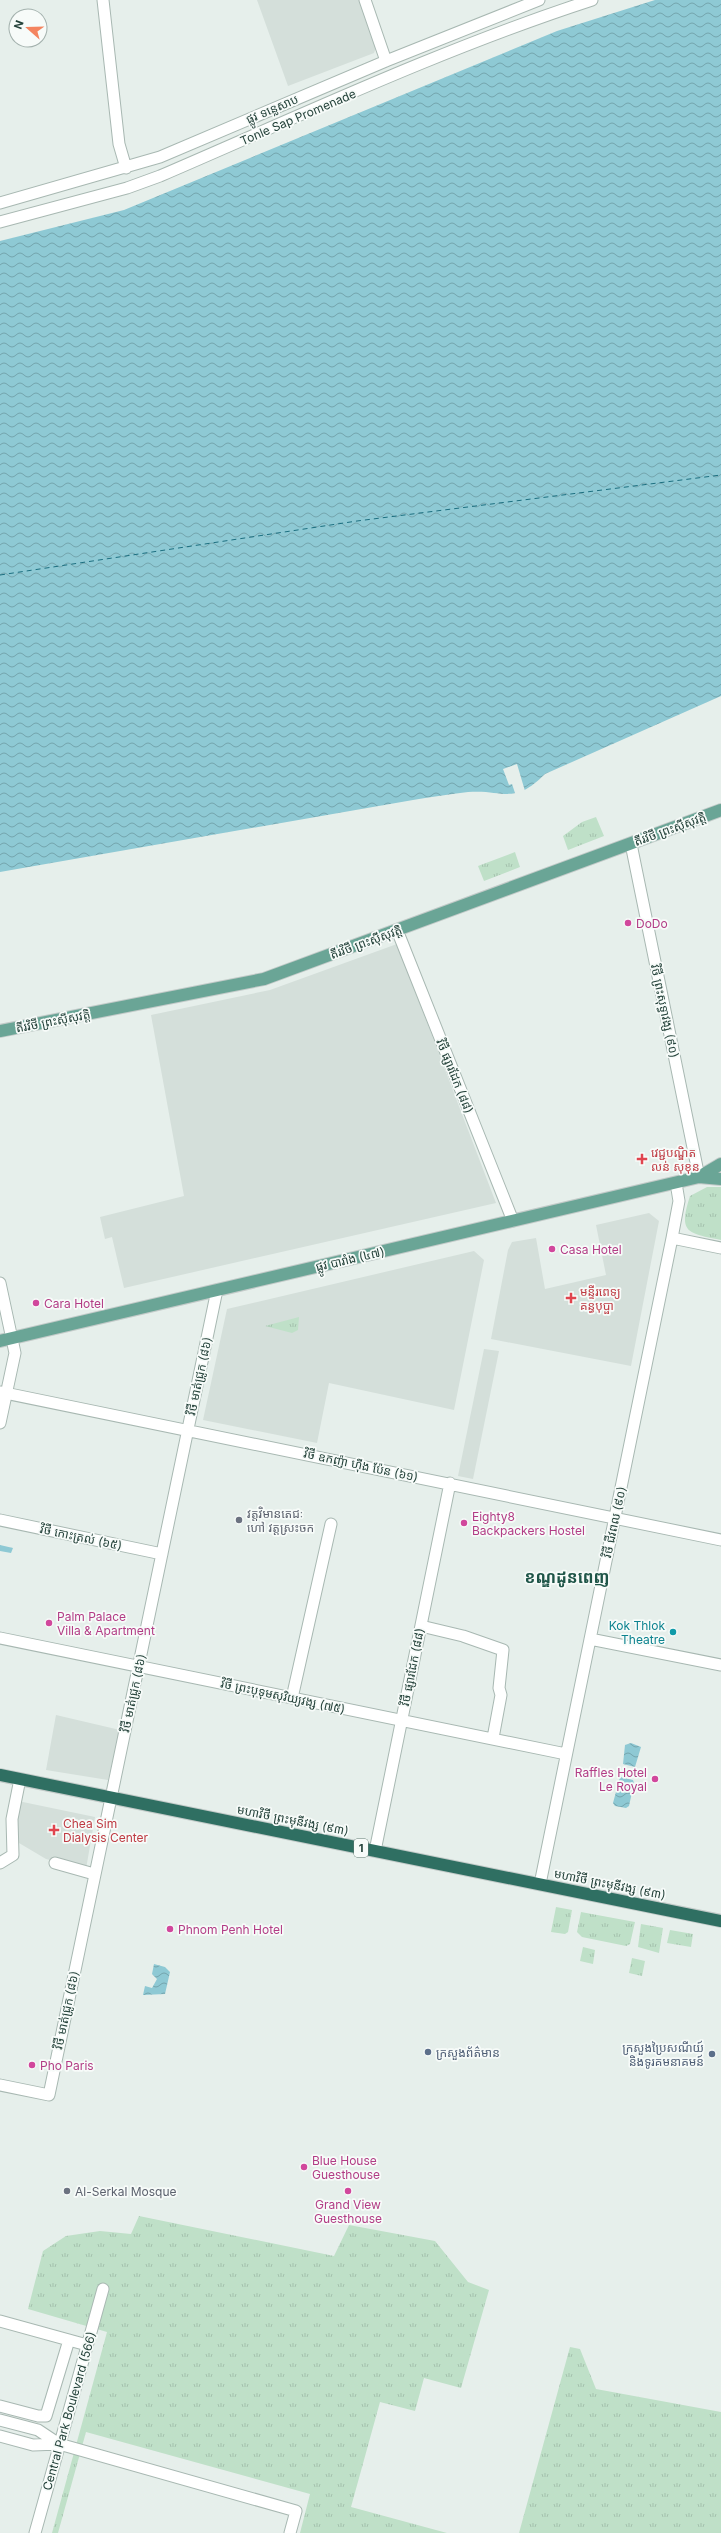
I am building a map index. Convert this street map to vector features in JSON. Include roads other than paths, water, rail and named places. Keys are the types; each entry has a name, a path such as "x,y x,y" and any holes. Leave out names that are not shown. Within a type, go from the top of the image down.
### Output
{"highway":[{"name":"មហាវិថី ព្រះមុនីវង្ស (៩៣)","path":"0,1775 721,1921"}],"main road":[{"name":"តីរវិថី ព្រះស៊ីសុវត្តិ","path":"0,1031 264,979 721,810"},
{"name":"ផ្លូវ បារាំង (៤៧)","path":"6,1340 676,1183 699,1177 721,1164"},
{"name":"ផ្លូវ បារាំង (៤៧)","path":"699,1177 721,1179"}],"street":[{"path":"103,0 119,144 126,168"},
{"path":"365,0 386,61"},
{"name":"ផ្លូវ ទន្លេសាប","path":"0,203 160,158 386,61 539,0"},
{"name":"Tonle Sap Promenade","path":"0,222 127,188 160,176 392,77 552,13 592,0"},
{"name":"វិថី ព្រះសុទ្ធាវង្ស (៩០)","path":"631,844 699,1177"},
{"name":"វិថី ផ្សារដែក (៨៨)","path":"397,930 513,1221"},
{"name":"វិថី ជីវពល (៩០)","path":"540,1884 672,1238 679,1201 676,1183"},
{"path":"672,1238 721,1248"},
{"path":"0,1283 6,1340 15,1353 3,1393 0,1423"},
{"name":"វិថី មាត់ជ្រូក (៨៦)","path":"0,2085 49,2095 217,1290"},
{"name":"វិថី ឧកញ៉ា ហ៊ីង ប៉ែន (៦១)","path":"3,1393 188,1429 721,1540"},
{"name":"វិថី ផ្សារដែក (៨៨)","path":"375,1851 450,1483"},
{"name":"វិថី កោះត្រល់ (៦៥)","path":"0,1520 162,1554"},
{"path":"292,1698 331,1524"},
{"path":"421,1626 463,1636 502,1650 499,1688 501,1695 493,1738"},
{"name":"វិថី ព្រះបុទុមសុរិយ្យវង្ស (៧៥)","path":"0,1638 566,1754"},
{"path":"590,1639 721,1665"},
{"path":"0,1862 13,1854 14,1850 11,1830 20,1779"},
{"path":"55,1863 94,1874"},
{"name":"Central Park Boulevard (566)","path":"34,2533 103,2289"},
{"path":"0,2321 87,2345"},
{"path":"0,2406 38,2416 46,2416 69,2340"},
{"path":"0,2420 38,2430 59,2444 296,2511 290,2533"},
{"path":"0,2436 33,2445 59,2444"}],"water":[{"path":"655,0 721,0 721,696 545,774 525,790 516,793 468,792 434,797 0,872 0,241 124,210 557,31"},
{"path":"0,1545 13,1548 11,1553 0,1551"},
{"path":"631,1743 641,1747 635,1767 623,1764 625,1745"},
{"path":"620,1777 633,1780 634,1783 629,1806 626,1808 615,1806 613,1803"},
{"path":"154,1964 165,1967 170,1972 165,1994 143,1995 145,1986 152,1988 157,1979 152,1974"}],"place":[{"name":"DoDo","path":"628,923"},
{"name":"វេជ្ជបណ្ឌិត លន់ សុខុន","path":"642,1159"},
{"name":"Casa Hotel","path":"552,1249"},
{"name":"មន្ទីរពេទ្យ គន្ធបុប្ផា","path":"571,1298"},
{"name":"Cara Hotel","path":"36,1303"},
{"name":"វត្តវិមានតេជៈ ហៅ វត្តស្រះចក","path":"239,1520"},
{"name":"Eighty8 Backpackers Hostel","path":"464,1523"},
{"name":"Palm Palace Villa & Apartment","path":"49,1623"},
{"name":"Kok Thlok Theatre","path":"673,1632"},
{"name":"Raffles Hotel Le Royal","path":"655,1779"},
{"name":"Chea Sim Dialysis Center","path":"54,1830"},
{"name":"Phnom Penh Hotel","path":"170,1929"},
{"name":"ក្រសួងព័ត៌មាន","path":"428,2052"},
{"name":"ក្រសួងប្រៃសណីយ៍ និងទូរគមនាគមន៍","path":"712,2054"},
{"name":"Pho Paris","path":"32,2065"},
{"name":"Blue House Guesthouse","path":"304,2167"},
{"name":"Al-Serkal Mosque","path":"67,2191"},
{"name":"Grand View Guesthouse","path":"348,2191"}],"district":[{"name":"ខណ្ឌដូនពេញ","path":"567,1577"}]}
